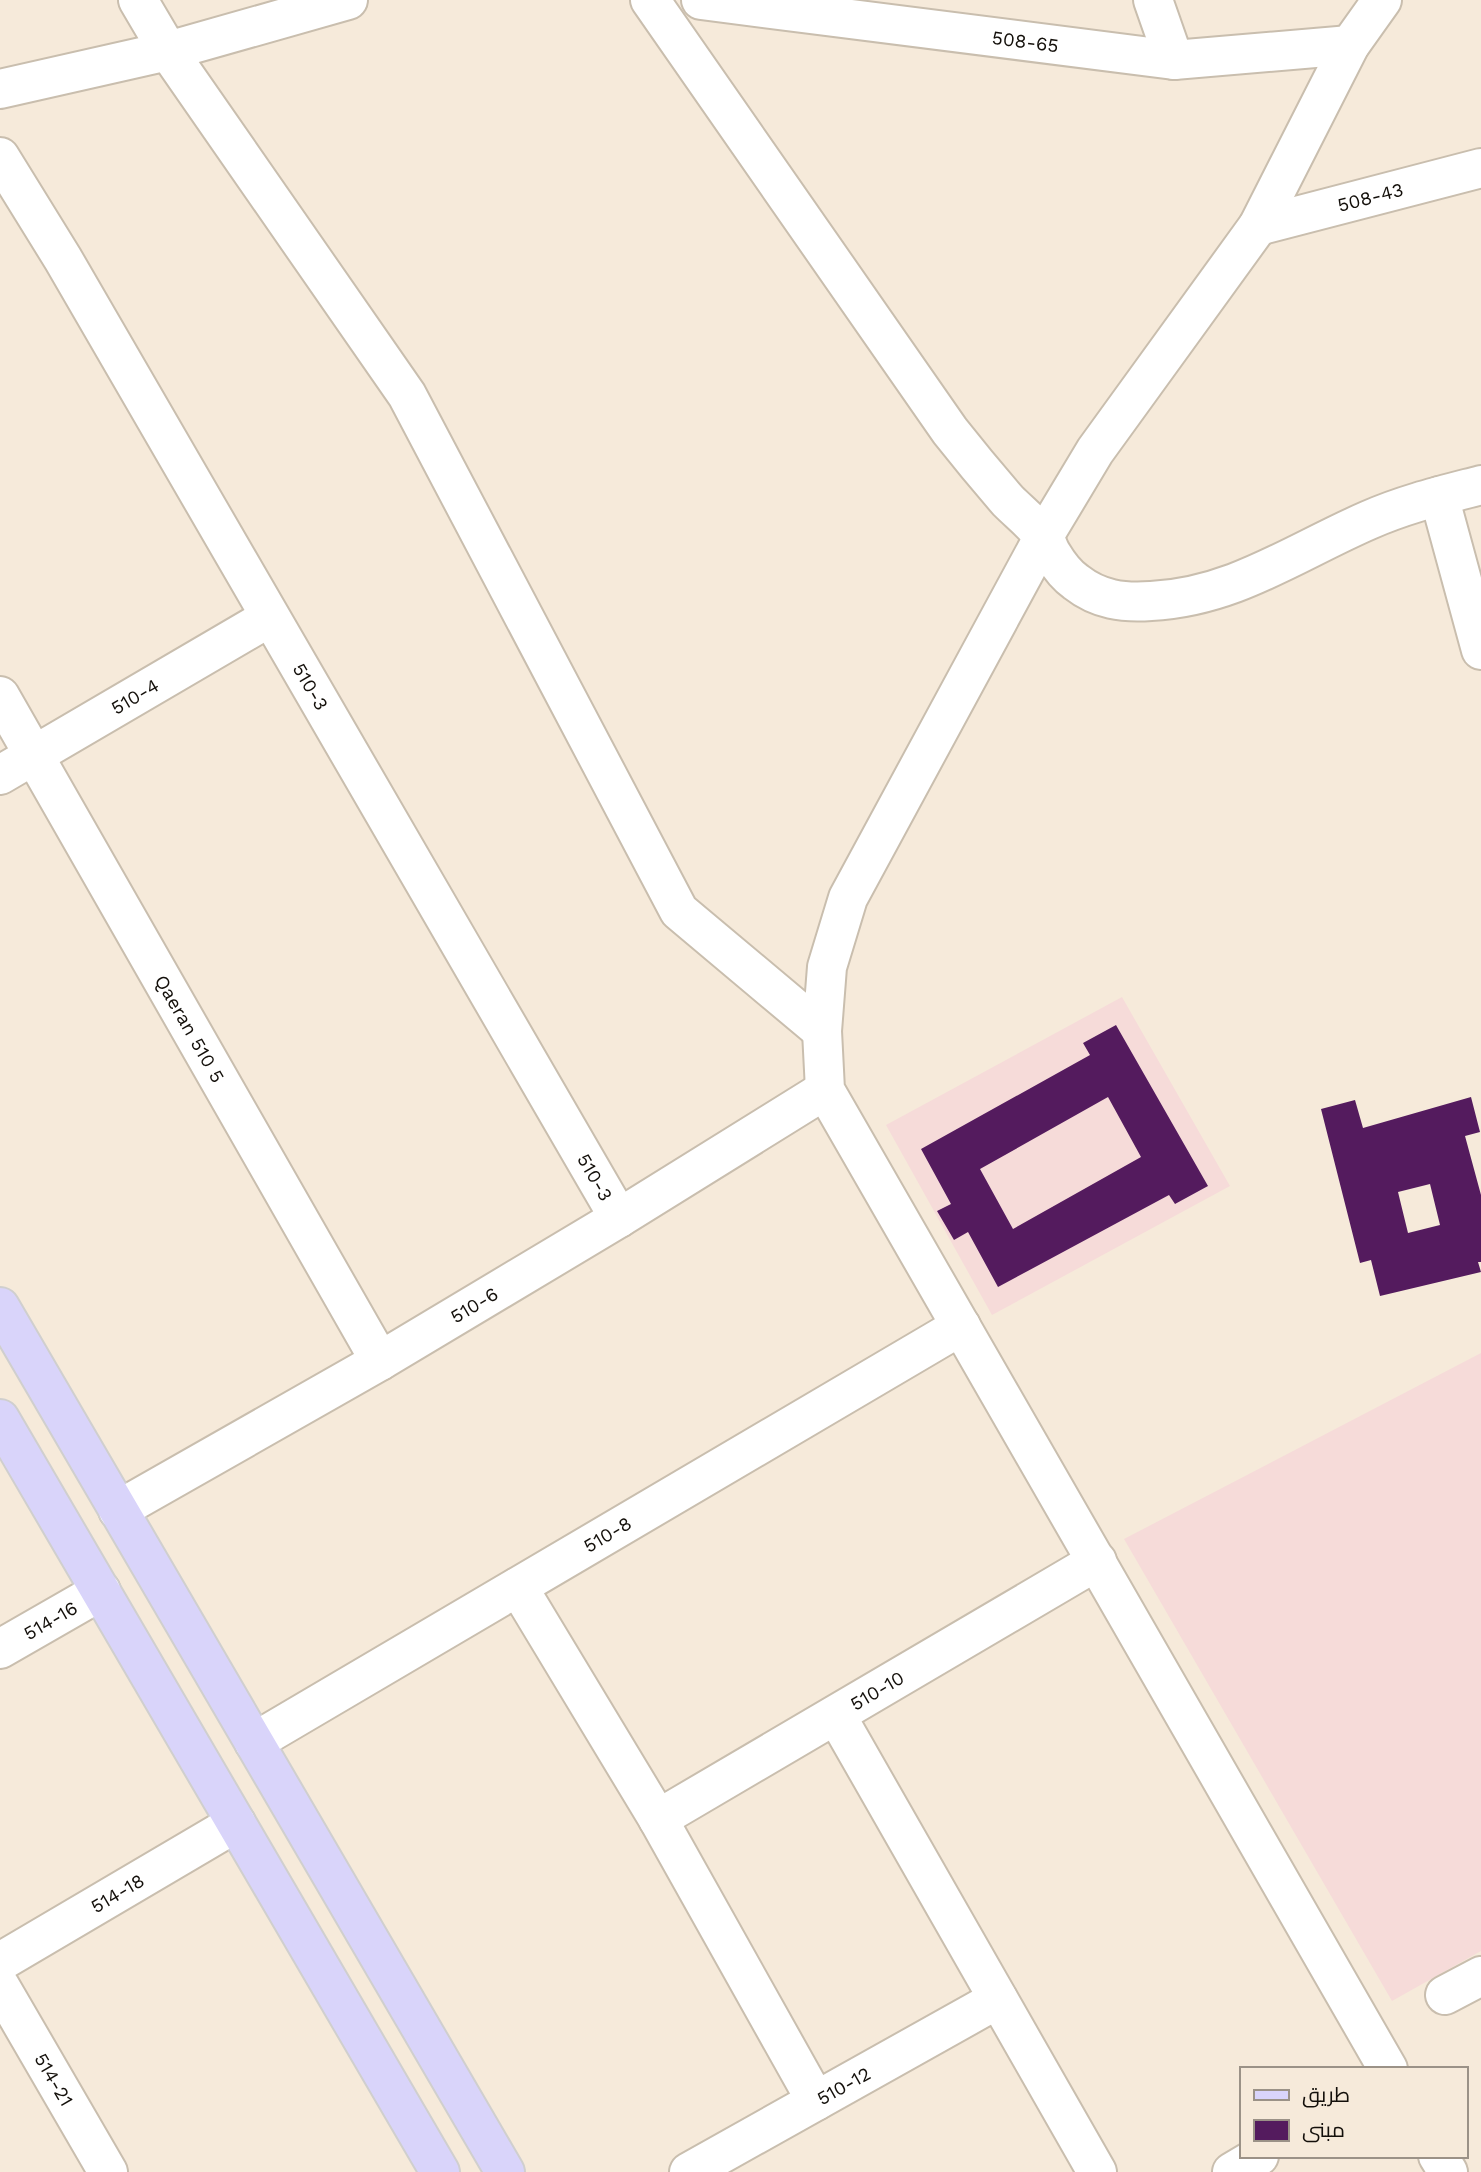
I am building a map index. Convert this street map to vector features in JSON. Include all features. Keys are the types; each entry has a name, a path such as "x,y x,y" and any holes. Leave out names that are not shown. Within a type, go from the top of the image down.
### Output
{"main road":[{"path":"0,1307 505,2172"},
{"path":"0,1419 440,2172"}],"street":[{"path":"138,0 168,51 407,395 679,911 822,1031"},
{"path":"0,89 168,51 348,0"},
{"path":"650,0 950,431 979,468 1044,536 1062,569 1075,582 1091,592 1127,603 1166,601 1204,594 1240,583 1371,519 1481,485"},
{"name":"508-65","path":"701,0 812,7 1174,60 1350,45"},
{"path":"1153,0 1174,60"},
{"path":"1382,0 1350,45 1258,226 1095,451 1044,536 848,898 827,967 822,1031 825,1090 1387,2067"},
{"name":"510-3","path":"0,157 69,271 619,1218"},
{"name":"508-43","path":"1258,226 1481,168"},
{"path":"1439,496 1481,650"},
{"name":"510-4","path":"0,775 270,617"},
{"name":"Qaeran 510 5","path":"0,696 380,1361"},
{"name":"510-6","path":"118,1510 380,1361 619,1218 825,1090"},
{"name":"510-8","path":"254,1742 961,1326"},
{"name":"510-10","path":"658,1819 1097,1562"},
{"path":"518,1587 658,1819 816,2101"},
{"name":"514-16","path":"0,1649 101,1591"},
{"path":"836,1715 1097,2172"},
{"name":"514-18","path":"0,1962 236,1823"},
{"path":"1445,1995 1481,1976"},
{"name":"514-21","path":"0,1986 108,2172"},
{"name":"510-12","path":"689,2172 998,1999"},
{"path":"1232,2172 1256,2158"}],"shaded area":[{"path":"1122,997 1230,1186 992,1315 886,1125"},
{"path":"1481,1353 1481,1951 1392,2001 1124,1539"}],"building":[{"path":"1116,1025 1208,1186 1175,1204 1169,1195 998,1287 968,1232 954,1240 937,1211 951,1204 921,1149 1090,1055 1083,1043","holes":["1108,1097 1141,1157 1013,1229 980,1169"]},
{"path":"1471,1097 1480,1132 1465,1136 1481,1195 1481,1262 1478,1262 1481,1272 1380,1296 1371,1260 1360,1263 1321,1109 1355,1100 1363,1128","holes":["1430,1184 1440,1225 1408,1233 1398,1192"]}]}
